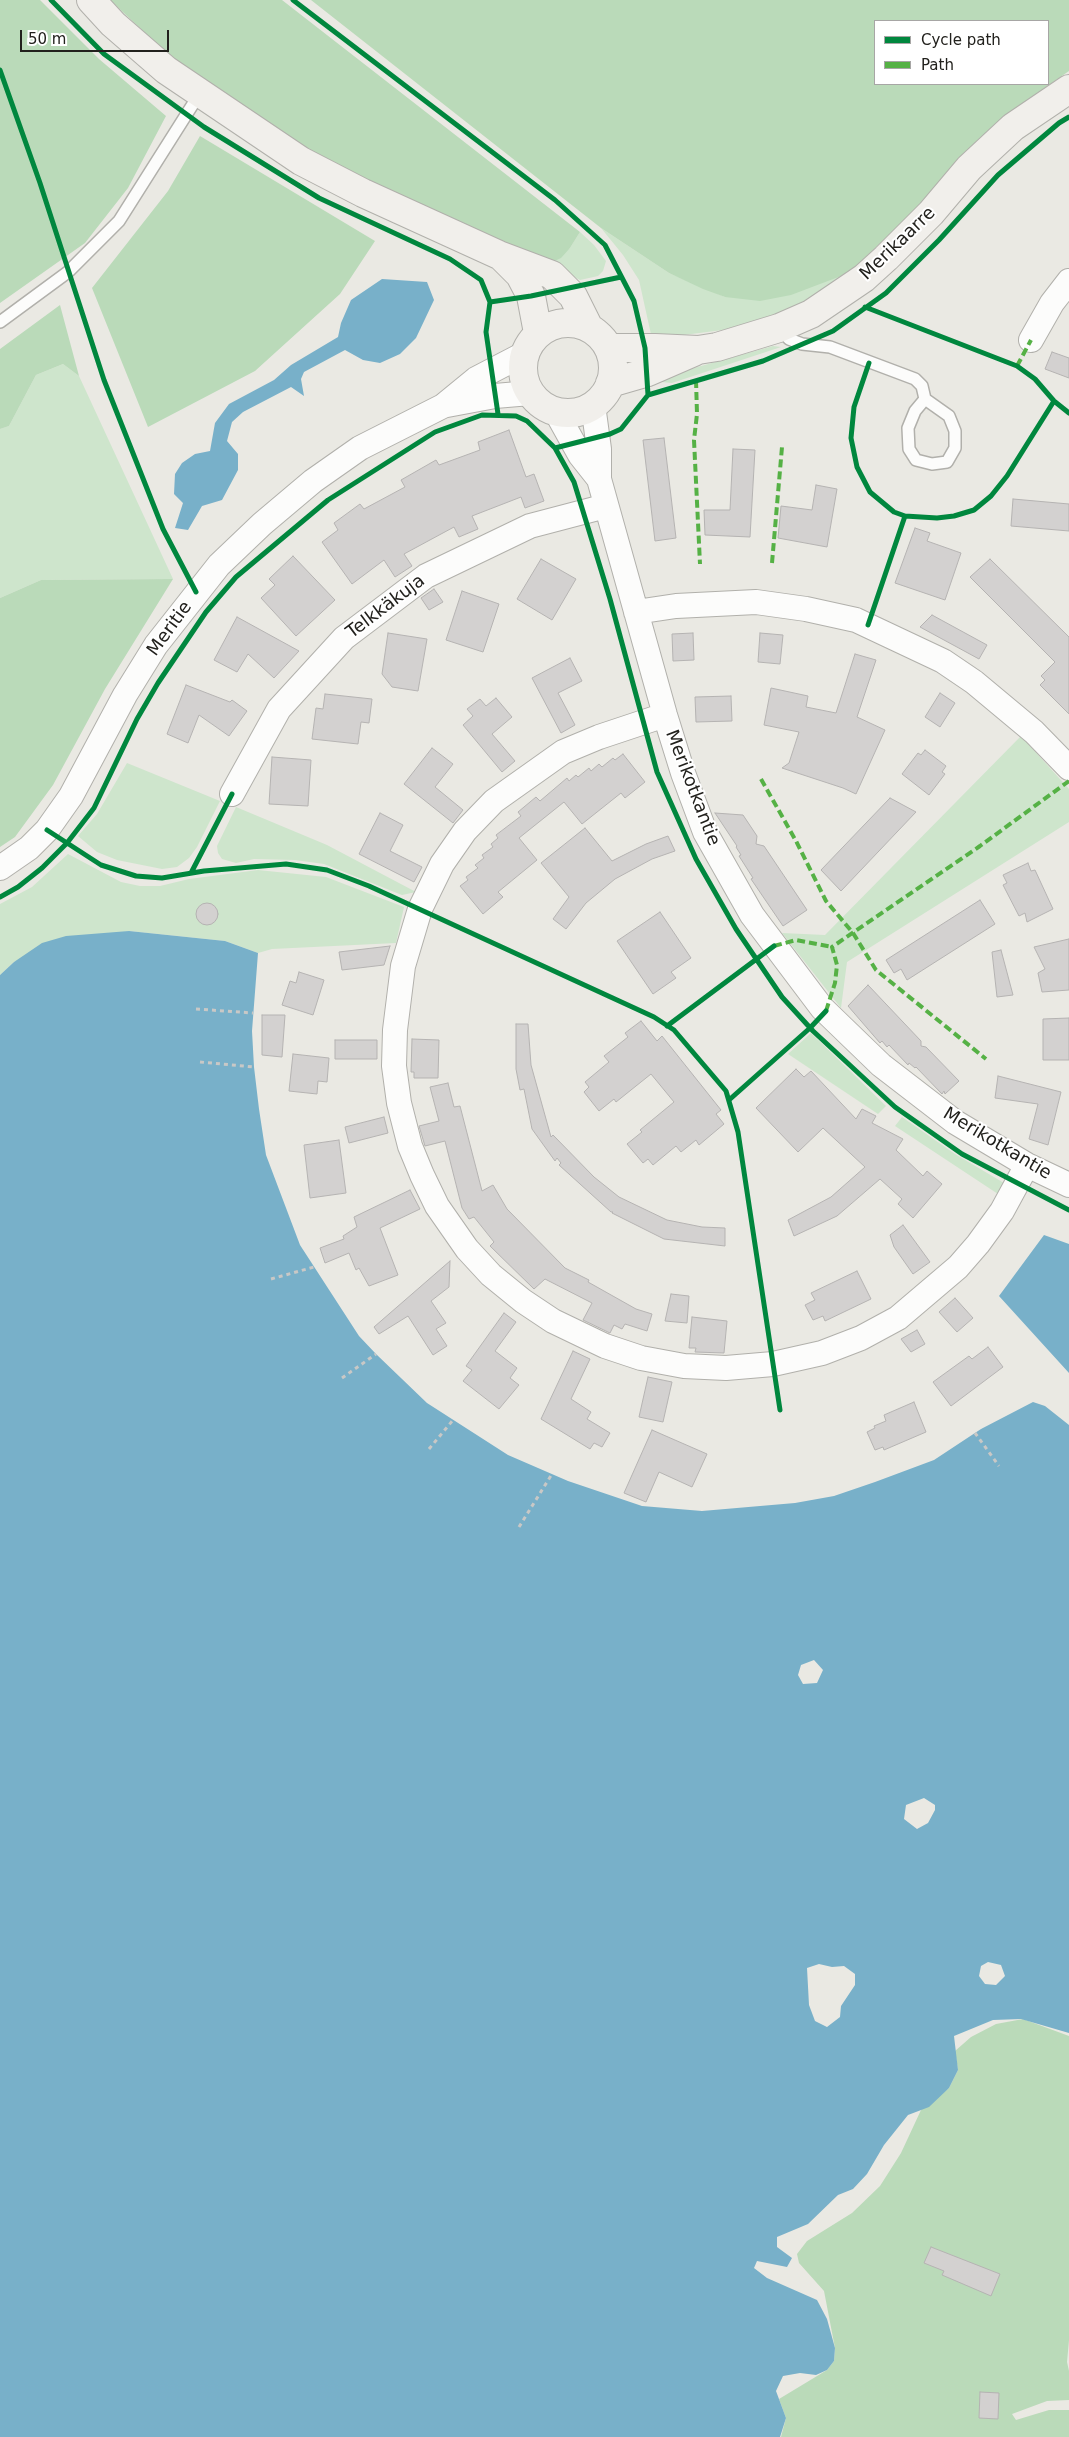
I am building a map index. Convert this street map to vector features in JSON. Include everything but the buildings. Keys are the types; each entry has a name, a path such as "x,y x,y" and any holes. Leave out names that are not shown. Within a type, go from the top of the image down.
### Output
{"street":[{"path":"90,0 113,24 166,70 301,161 363,193 500,255 552,275 573,296 589,328 609,348 612,365 610,383 605,392 593,405 578,412 555,410 539,402 530,393 523,374 531,344 531,296 520,275 500,255"},
{"name":"Merikaarre","path":"609,348 698,350 717,347 779,328 811,314 864,278 931,213 969,168 1013,126 1069,89"},
{"path":"1031,340 1052,303 1069,282"},
{"path":"531,344 560,323 575,323 589,328"},
{"name":"Meritie","path":"0,868 29,848 47,830 71,796 125,695 156,645 219,565 262,524 313,481 360,448 442,406 476,379 531,344"},
{"name":"Merikaarre","path":"610,383 648,372 698,350"},
{"name":"Meritie","path":"442,406 495,396 530,393"},
{"name":"Merikotkantie","path":"593,405 599,448 599,478 683,773 705,832 752,916 822,1008 881,1065 955,1122 1027,1165 1069,1185"},
{"name":"Merikotkantie","path":"555,410 580,455 599,478"},
{"name":"Telkkäkuja","path":"232,794 279,709 344,638 426,576 530,526 606,506"},
{"path":"636,612 676,606 756,602 806,609 856,620 942,661 974,682 1034,732 1069,768"},
{"path":"665,715 599,737 563,752 494,801 465,831 442,864 420,910 403,966 396,1030 394,1066 399,1103 410,1146 430,1191 437,1206 467,1249 491,1274 523,1301 553,1321 605,1346 641,1358 684,1366 726,1368 773,1364 822,1353 861,1338 898,1318 958,1266 978,1244 1002,1211 1027,1165"}],"lane":[{"path":"0,322 68,272 119,221 200,93"},
{"path":"779,328 790,339 802,344 830,347 915,379 922,386 925,399 950,416 954,431 955,448 948,462 932,464 916,460 909,449 908,428 915,412 925,399"}],"path":[{"path":"196,1008 253,1013"},
{"path":"200,1062 254,1067"},
{"path":"271,1280 314,1267"},
{"path":"342,1378 376,1354"},
{"path":"429,1449 453,1420"},
{"path":"975,1433 999,1466"},
{"path":"519,1527 552,1474"}],"green space":[{"path":"0,0 40,0 99,59 166,116 128,188 85,243 0,303"},
{"path":"110,0 282,0 580,232 561,258 548,264 341,169 256,119 176,62"},
{"path":"311,0 1069,0 1069,71 1049,85 1049,20 874,20 874,85 1049,85 1007,114 964,155 913,212 849,273 791,295 760,301 725,297 669,273 601,228"},
{"path":"200,136 375,241 340,294 255,371 148,427 92,288 168,191"},
{"path":"601,228 669,273 725,297 849,273 807,301 772,316 723,330 652,339 639,280 623,255"},
{"path":"580,232 594,245 606,261 603,271 598,276 580,280 548,264 570,248"},
{"path":"60,305 79,376 63,364 36,375 9,426 0,429 0,349"},
{"path":"773,346 781,347 672,383 662,382 658,378"},
{"path":"63,364 79,376 173,579 41,580 0,598 0,429 9,426 36,375"},
{"path":"173,579 105,689 53,785 15,837 0,847 0,598 41,580"},
{"path":"1021,736 1069,789 1069,822 847,962 841,1008 782,933 825,935"},
{"path":"127,763 220,801 197,847 189,858 177,867 162,869 117,860 97,852 78,836 97,814"},
{"path":"236,807 327,845 416,892 402,895 324,864 295,860 254,859 236,863 222,859 218,853 217,846"},
{"path":"68,854 121,882 140,886 160,886 189,879 258,870 326,877 404,907 396,943 272,949 258,953 225,941 129,931 14,962 0,975 0,904 32,887"},
{"path":"811,1033 886,1106 878,1114 788,1054"},
{"path":"902,1117 955,1154 1004,1183 998,1194 895,1126"},
{"path":"1023,2019 1069,2036 1069,2340 1067,2362 1069,2371 1069,2400 1047,2401 1012,2414 1016,2420 1049,2410 1069,2410 1069,2437 781,2437 786,2418 779,2399 827,2370 834,2361 835,2348 824,2291 799,2263 797,2254 807,2241 852,2213 880,2186 901,2153 921,2110 949,2088 958,2070 955,2051 971,2037 996,2024"}],"water":[{"path":"382,279 427,282 434,300 416,338 400,354 380,363 363,360 345,350 304,372 301,379 304,396 291,387 243,412 232,422 227,441 238,454 238,470 222,500 202,506 188,530 175,528 183,503 174,494 175,474 182,463 195,454 210,451 215,423 229,404 274,380 291,365 338,337 341,323 351,300"},
{"path":"129,931 225,941 258,953 252,1031 259,1109 266,1155 300,1245 359,1336 376,1354 427,1403 508,1455 568,1481 642,1506 702,1511 795,1503 834,1496 934,1460 981,1429 1033,1402 1045,1406 1069,1425 1069,2033 1021,2019 993,2020 954,2036 958,2070 949,2088 929,2107 908,2115 884,2145 867,2174 853,2189 838,2195 808,2224 777,2237 777,2247 792,2258 787,2267 757,2261 754,2268 767,2278 817,2300 827,2319 835,2348 834,2361 827,2370 816,2375 800,2373 783,2376 776,2391 786,2418 780,2437 0,2437 0,975 14,962 42,943 66,936","holes":["814,1660 823,1670 817,1683 803,1684 798,1675 801,1665","924,1798 935,1805 935,1810 928,1823 917,1829 904,1819 906,1805","988,1962 1001,1965 1005,1976 996,1985 985,1984 979,1976 981,1966","819,1964 832,1967 844,1966 855,1974 855,1985 841,2006 840,2017 827,2027 815,2021 809,2005 807,1968"]},
{"path":"1044,1235 1069,1244 1069,1373 999,1296"}],"marked path":[{"path":"1017,366 1031,340"},
{"path":"696,380 697,414 694,440 700,564"},
{"path":"772,563 782,447"},
{"path":"761,779 796,841 826,901 853,933 876,970 986,1059"},
{"path":"826,1011 835,983 837,965 832,947 980,846 1069,781"},
{"path":"774,946 796,940 832,947"}],"cycle path":[{"path":"51,0 104,54 204,127 319,198 450,259 481,280 490,302 486,332 498,414"},
{"path":"293,0 555,200 605,245 634,301 645,348 648,395"},
{"path":"0,70 40,183 104,380 163,529 196,592"},
{"path":"555,448 610,434 621,429 648,395 763,361 833,331 886,293 939,240 998,175 1059,123 1069,117"},
{"path":"490,302 531,296 621,277"},
{"path":"865,307 1017,366 1035,379 1054,401 1069,413"},
{"path":"869,363 854,407 851,438 857,467 870,492 894,512 905,516 937,518 954,516 974,510 991,496 1007,476 1054,401"},
{"path":"0,897 18,887 42,868 67,843 94,808 137,719 158,683 206,612 236,577 328,500 435,432 482,415 516,416 527,421 555,448 574,482 610,599 657,772 696,859 736,929 782,997 813,1031 895,1107 962,1154 1069,1210"},
{"path":"868,625 905,516"},
{"path":"191,873 232,794"},
{"path":"47,830 101,865 136,876 162,878 204,871 286,864 327,870 369,886 654,1017 674,1030 726,1091 738,1132 780,1410"},
{"path":"667,1026 774,946"},
{"path":"729,1100 810,1028 826,1011"}]}
